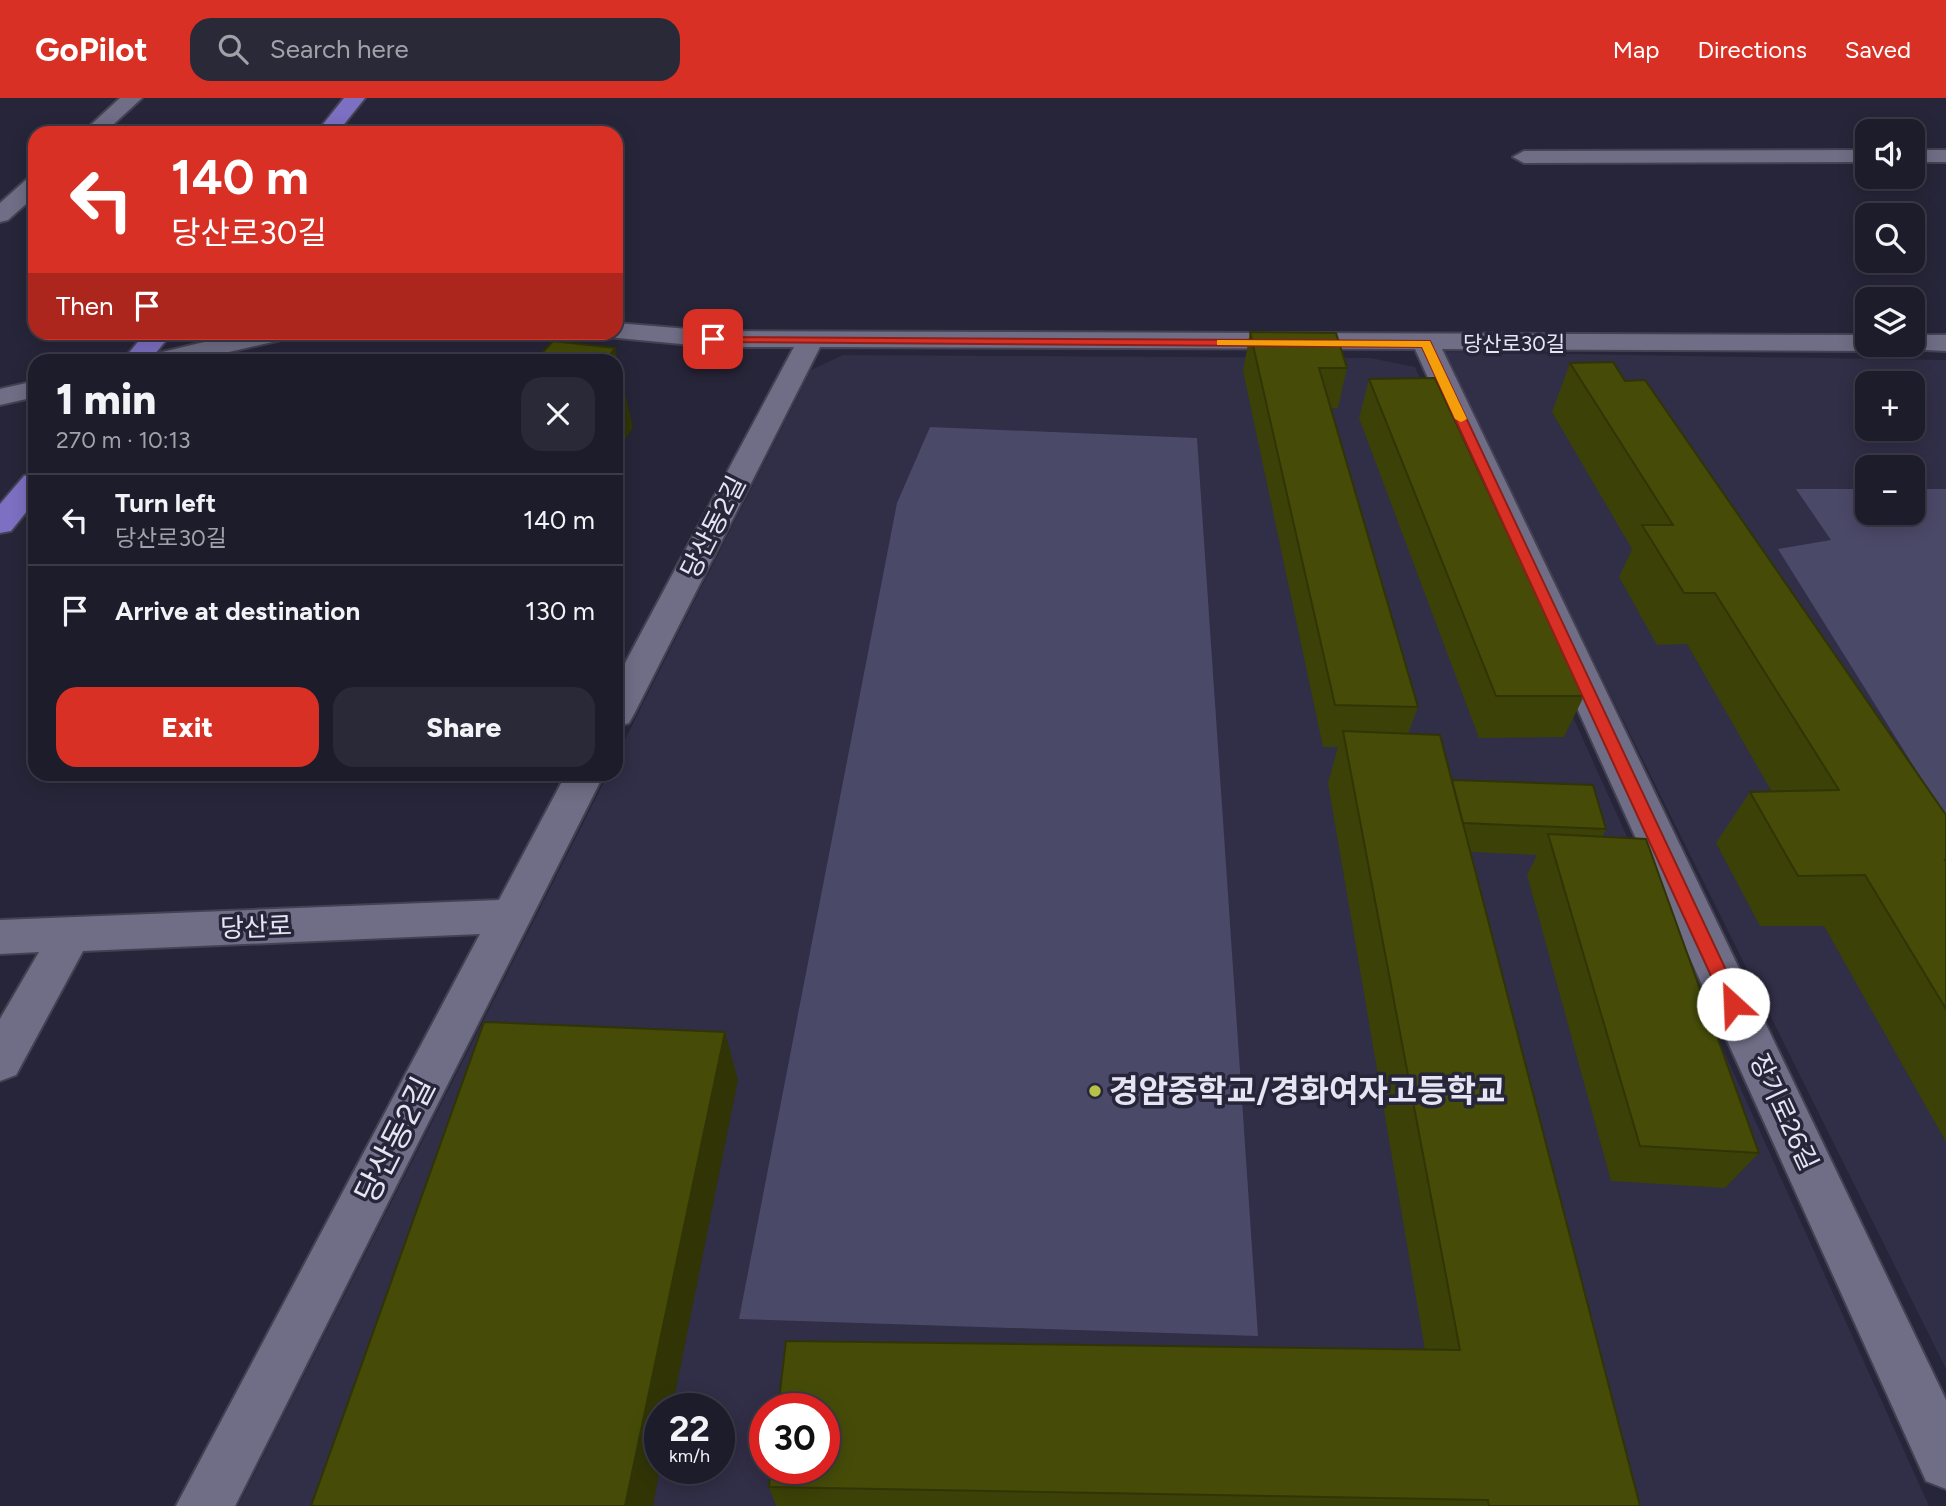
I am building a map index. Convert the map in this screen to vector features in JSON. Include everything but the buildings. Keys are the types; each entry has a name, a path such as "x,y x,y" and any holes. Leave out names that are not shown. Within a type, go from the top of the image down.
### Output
{"main road":[{"path":"332,126 355,98"},
{"path":"141,354 153,340"},
{"path":"0,524 28,490"}],"street":[{"path":"100,126 132,98"},
{"path":"1524,157 1855,156"},
{"path":"1925,156 1946,156"},
{"path":"0,215 28,190"},
{"name":"당산로30길","path":"623,332 713,339 811,340 1855,344"},
{"path":"188,354 247,340"},
{"name":"당산동2길","path":"623,701 811,340"},
{"path":"1925,343 1946,343"},
{"name":"장기로26길","path":"1426,344 1946,1461"},
{"path":"0,397 28,391"},
{"name":"당산동2길","path":"205,1506 581,781"},
{"name":"당산로","path":"0,937 511,916"},
{"path":"0,1061 71,934"}],"shaded area":[{"path":"1440,352 1946,360 1946,1369"},
{"name":"경암중학교/경화여자고등학교","path":"843,355 1371,358 1415,367 1929,1506 238,1506 604,781 623,781 623,743 811,370"},
{"path":"930,427 1197,438 1258,1336 739,1319 897,503"},
{"path":"1796,489 1855,489 1855,525 1925,525 1925,489 1946,489 1946,818 1778,549 1831,540"}],"slow traffic":[{"path":"1221,342 1426,344 1461,419"}],"place":[{"name":"경암중학교/경화여자고등학교","path":"1095,1091"}],"route":[{"path":"713,339 1426,344 1733,1004"}]}
